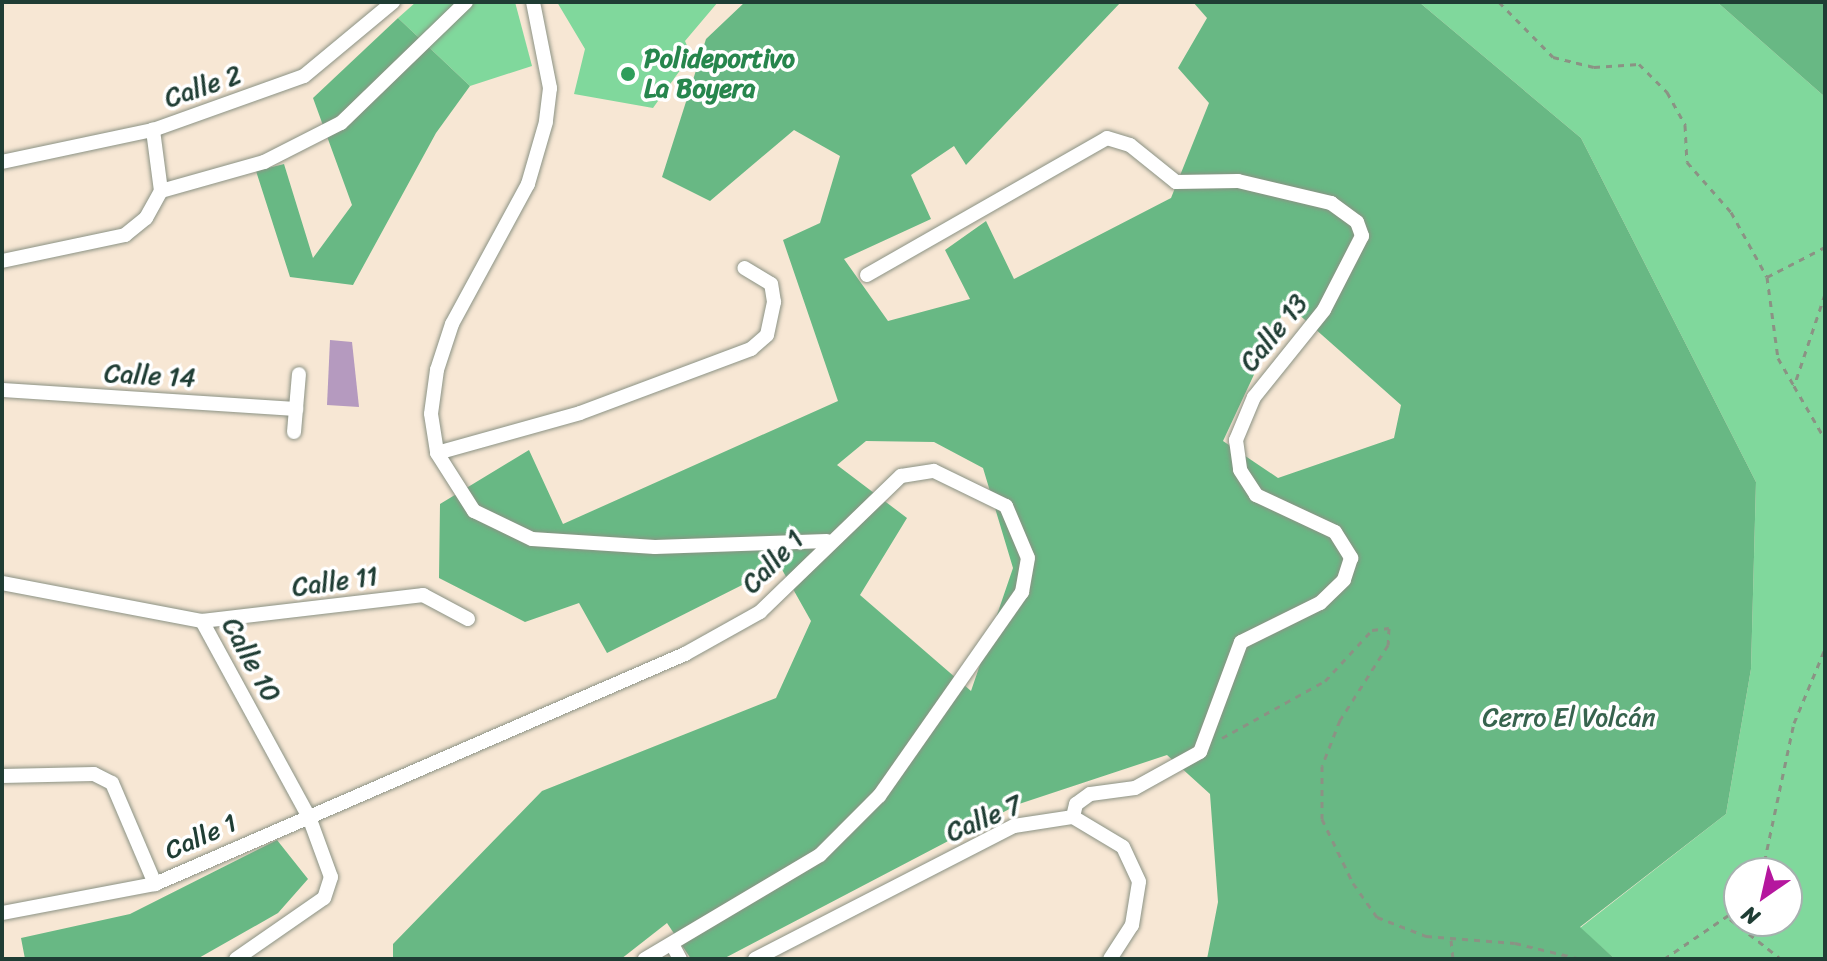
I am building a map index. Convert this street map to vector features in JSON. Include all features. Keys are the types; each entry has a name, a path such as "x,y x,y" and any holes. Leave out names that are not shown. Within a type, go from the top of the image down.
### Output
{"street":[{"name":"Calle 2","path":"2,162 153,130 304,76 393,2"},
{"path":"2,261 125,235 161,191 264,162 341,123 466,2"},
{"name":"Calle 1","path":"533,2 550,88 546,122 528,184 445,347 431,414 437,453 474,511 532,539 655,547 827,541"},
{"path":"153,130 161,191"},
{"name":"Calle 13","path":"867,275 1107,138 1130,145 1164,179 1288,187 1357,222 1361,249 1324,310 1254,397 1236,440 1240,470 1256,495 1335,532 1351,558 1344,580 1320,603 1241,642 1200,752"},
{"path":"437,453 580,413 751,349 767,335 774,302 771,284 744,268"},
{"path":"294,432 299,374"},
{"name":"Calle 14","path":"2,390 296,409"},
{"path":"645,959 843,838 1022,592 1028,558 1006,506 934,471 901,476 827,541"},
{"name":"Calle 1","path":"2,913 155,884 685,654 760,612 827,541"},
{"name":"Calle 10","path":"2,583 202,621 309,817 332,888 236,959"},
{"name":"Calle 11","path":"202,621 423,595 468,619"},
{"path":"1110,959 1139,902 1136,872 1108,833 1073,817 1090,794 1135,788 1200,752"},
{"path":"2,776 94,774 112,783 155,884"},
{"name":"Calle 7","path":"755,959 1014,826 1073,817"},
{"path":"672,944 680,959"}],"path":[{"path":"1499,2 1553,57 1594,67 1639,64 1667,92 1685,125 1687,162 1731,212 1767,277 1778,358 1825,439"},
{"path":"1767,277 1825,247"},
{"path":"1794,386 1825,294"},
{"path":"1200,752 1325,681 1372,630 1389,628 1388,645 1340,720 1322,766 1322,819 1377,917 1451,940 1515,943 1581,959"},
{"path":"1765,857 1794,723 1825,649"},
{"path":"1664,959 1723,923"},
{"path":"1752,937 1781,959"},
{"path":"1451,940 1453,959"}],"green space":[{"path":"416,2 515,2 532,66 470,86 398,18"},
{"name":"Polideportivo La Boyera","path":"557,2 718,2 685,41 691,55 653,108 574,94 585,49"},
{"name":"Cerro El Volcán","path":"745,2 1121,2 966,165 954,146 911,175 931,219 844,259 888,321 970,299 945,250 986,221 1014,279 1171,198 1209,103 1178,68 1207,18 1193,2 1419,2 1581,138 1756,482 1751,669 1726,814 1580,927 1615,959 1207,959 1218,902 1210,794 1167,755 1019,804 723,959 691,959 667,923 621,959 393,959 393,944 542,791 776,698 811,621 780,566 607,653 579,603 525,622 439,578 440,504 529,450 563,524 838,401 783,240 820,223 840,156 794,130 710,201 662,177 706,39","holes":["1287,304 1401,405 1394,438 1278,478 1223,441","866,441 934,442 983,468 1013,568 971,691 860,595 907,518 837,465"]},
{"path":"1419,2 1717,2 1825,97 1825,959 1615,959 1580,928 1726,814 1751,669 1756,482 1581,138"},
{"path":"1717,2 1825,2 1825,97"},
{"path":"398,18 470,86 436,133 353,285 290,277 256,171 284,164 313,258 352,205 313,98"},
{"path":"277,840 308,879 278,913 197,959 25,959 21,938 130,914"}],"building":[{"path":"330,340 352,342 359,407 327,405"}],"place":[{"name":"Polideportivo La Boyera","path":"628,74"}]}
